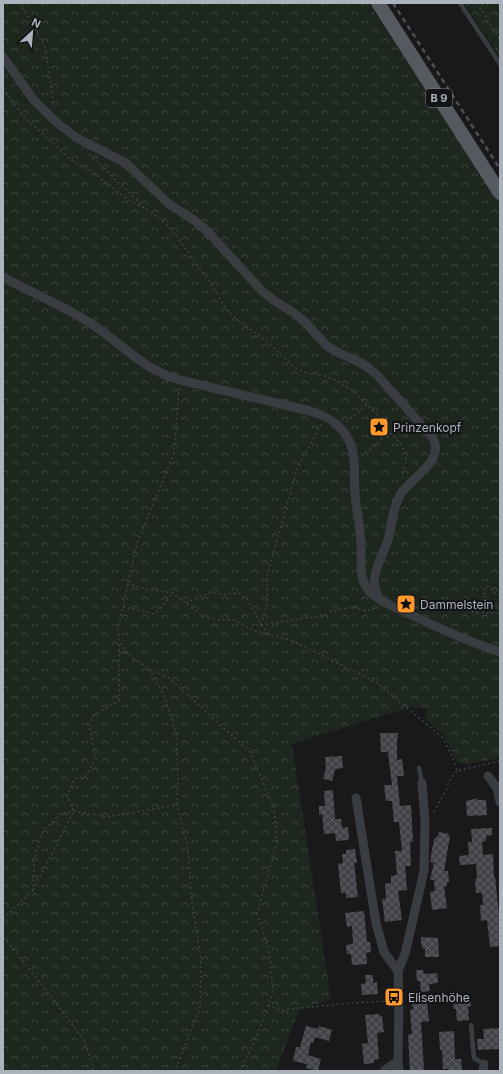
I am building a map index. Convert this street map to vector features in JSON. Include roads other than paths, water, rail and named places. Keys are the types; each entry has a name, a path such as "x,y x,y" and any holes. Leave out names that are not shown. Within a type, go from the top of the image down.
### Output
{"main road":[{"name":"B 9","path":"378,3 500,193"}],"street":[{"path":"3,57 33,99 56,122 77,138 122,161 169,204 194,220 208,232 262,290 306,323 327,346 366,366 381,378 434,438 436,453 431,462 404,489 395,506 388,539 376,570 374,587 376,594 384,602"},
{"path":"3,278 91,323 134,357 162,374 180,380 319,413 340,426 349,438 352,446 355,493 361,537 361,570 367,589 384,602 458,636 500,652"},
{"path":"488,776 497,788 500,802"},
{"path":"399,1071 398,971 405,954 424,871 425,821 422,783"},
{"path":"356,798 376,923 384,952 398,971"},
{"path":"384,1071 398,1061"}],"lane":[{"path":"460,3 500,64"},
{"path":"419,768 422,783"},
{"path":"471,1025 474,1058 483,1068"}],"railway":[{"path":"393,3 500,169"}],"place":[{"name":"Prinzenkopf","path":"379,427"},
{"name":"Dammelstein","path":"406,604"},
{"name":"Elisenhöhe","path":"394,997"}]}
